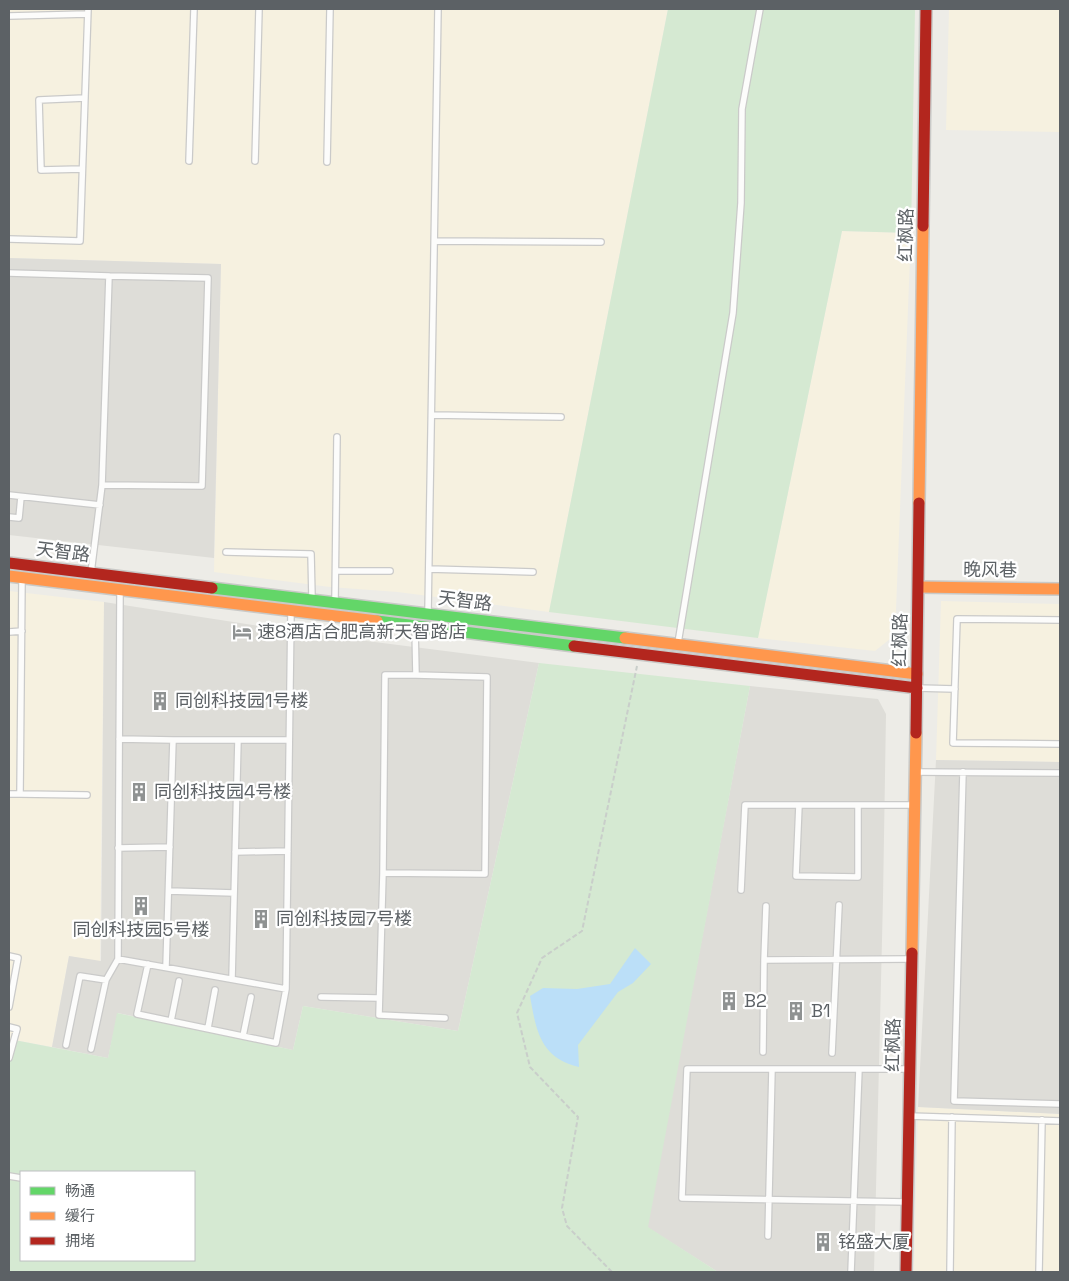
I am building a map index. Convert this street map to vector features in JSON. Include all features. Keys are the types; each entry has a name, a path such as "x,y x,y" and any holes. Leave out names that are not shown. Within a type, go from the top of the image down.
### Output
{"street":[{"name":"红枫路","path":"906,1272 916,772 926,9"},
{"name":"天智路","path":"9,563 917,674"},
{"name":"天智路","path":"9,576 917,688"},
{"name":"晚风巷","path":"918,587 1060,589"}],"lane":[{"path":"189,161 194,9"},
{"path":"255,162 259,9"},
{"path":"327,162 330,9"},
{"path":"428,614 438,9"},
{"path":"678,645 733,313 741,203 742,109 760,9"},
{"path":"9,16 88,11 80,241 9,240"},
{"path":"82,169 41,170 39,100 85,98"},
{"path":"435,241 600,242"},
{"path":"9,274 208,278 202,486 102,485"},
{"path":"91,573 102,485 108,276"},
{"path":"432,415 561,417"},
{"path":"336,603 337,437"},
{"path":"9,495 100,505"},
{"path":"9,516 19,518 21,497"},
{"path":"226,552 311,554 312,600"},
{"path":"429,570 533,572"},
{"path":"336,571 390,572"},
{"path":"20,794 22,577"},
{"path":"91,1049 106,980 118,959 120,589"},
{"path":"148,964 137,1014 276,1042 286,989 291,610"},
{"path":"1060,620 957,619 953,743 1060,744"},
{"path":"415,626 416,676"},
{"path":"9,632 22,631"},
{"path":"383,873 485,874 487,677 385,675 379,1015 445,1018"},
{"path":"917,688 955,689"},
{"path":"119,739 289,740"},
{"path":"166,967 173,740"},
{"path":"232,979 238,740"},
{"path":"916,772 1060,774"},
{"path":"963,772 954,1101 1060,1104"},
{"path":"9,794 87,795"},
{"path":"742,890 745,804 915,805"},
{"path":"798,805 796,876 858,877 858,805"},
{"path":"118,848 170,848"},
{"path":"235,852 288,851"},
{"path":"169,891 234,893"},
{"path":"832,1053 839,905"},
{"path":"763,1052 766,906"},
{"path":"9,956 18,958 9,1007"},
{"path":"118,959 286,989"},
{"path":"764,960 912,959"},
{"path":"66,1044 80,976 106,980"},
{"path":"171,1021 178,981"},
{"path":"208,1028 215,990"},
{"path":"242,1036 251,997"},
{"path":"321,997 379,998"},
{"path":"9,1027 17,1029 9,1058"},
{"path":"908,1202 682,1198 687,1068 910,1069"},
{"path":"768,1236 772,1069"},
{"path":"851,1272 859,1069"},
{"path":"909,1116 1060,1121"},
{"path":"950,1272 952,1117"},
{"path":"1039,1272 1042,1120"}],"path":[{"path":"612,1272 567,1226 562,1208 578,1117 530,1067 517,1013 542,958 582,931 640,654"}],"shaded area":[{"path":"9,9 668,9 549,612 398,592 330,587 214,572 221,264 9,258"},
{"path":"949,9 1060,9 1060,132 946,130"},
{"path":"842,231 911,233 895,635 875,651 758,638"},
{"path":"9,258 221,264 214,558 9,535"},
{"path":"9,591 104,602 100,962 69,956 52,1047 9,1039"},
{"path":"941,601 1060,604 1060,762 936,760"},
{"path":"104,602 304,633 539,663 458,1031 303,1006 293,1050 118,1013 108,1058 52,1047 69,956 101,961"},
{"path":"750,686 878,699 886,714 874,1272 718,1272 647,1227"},
{"path":"936,760 1060,762 1060,1114 918,1107"},
{"path":"918,1107 1060,1114 1060,1272 914,1272"}],"green space":[{"path":"668,9 915,9 911,233 842,231 758,638 549,612"},
{"path":"539,663 750,686 648,1227 718,1272 9,1272 9,1039 108,1058 117,1013 293,1050 303,1006 458,1031"}],"water":[{"path":"635,948 651,964 633,983 618,992 578,1045 579,1067 566,1063 556,1057 542,1041 530,996 543,988 577,989 610,984"}],"traffic: fast":[{"path":"212,588 625,638"},
{"path":"377,621 574,646"}],"traffic: slow":[{"path":"919,503 923,226"},
{"path":"9,576 377,621"},
{"path":"919,587 1060,589"},
{"path":"625,638 917,674"},
{"path":"912,953 916,733"}],"traffic: jam":[{"path":"923,226 926,9"},
{"path":"916,733 919,503"},
{"path":"9,563 212,588"},
{"path":"574,646 917,688"},
{"path":"906,1272 912,953"}],"place":[{"name":"速8酒店合肥高新天智路店","path":"242,632"},
{"name":"同创科技园1号楼","path":"160,701"},
{"name":"同创科技园4号楼","path":"139,792"},
{"name":"同创科技园5号楼","path":"141,906"},
{"name":"同创科技园7号楼","path":"261,919"},
{"name":"B2","path":"729,1001"},
{"name":"B1","path":"796,1011"},
{"name":"铭盛大厦","path":"823,1242"}]}
